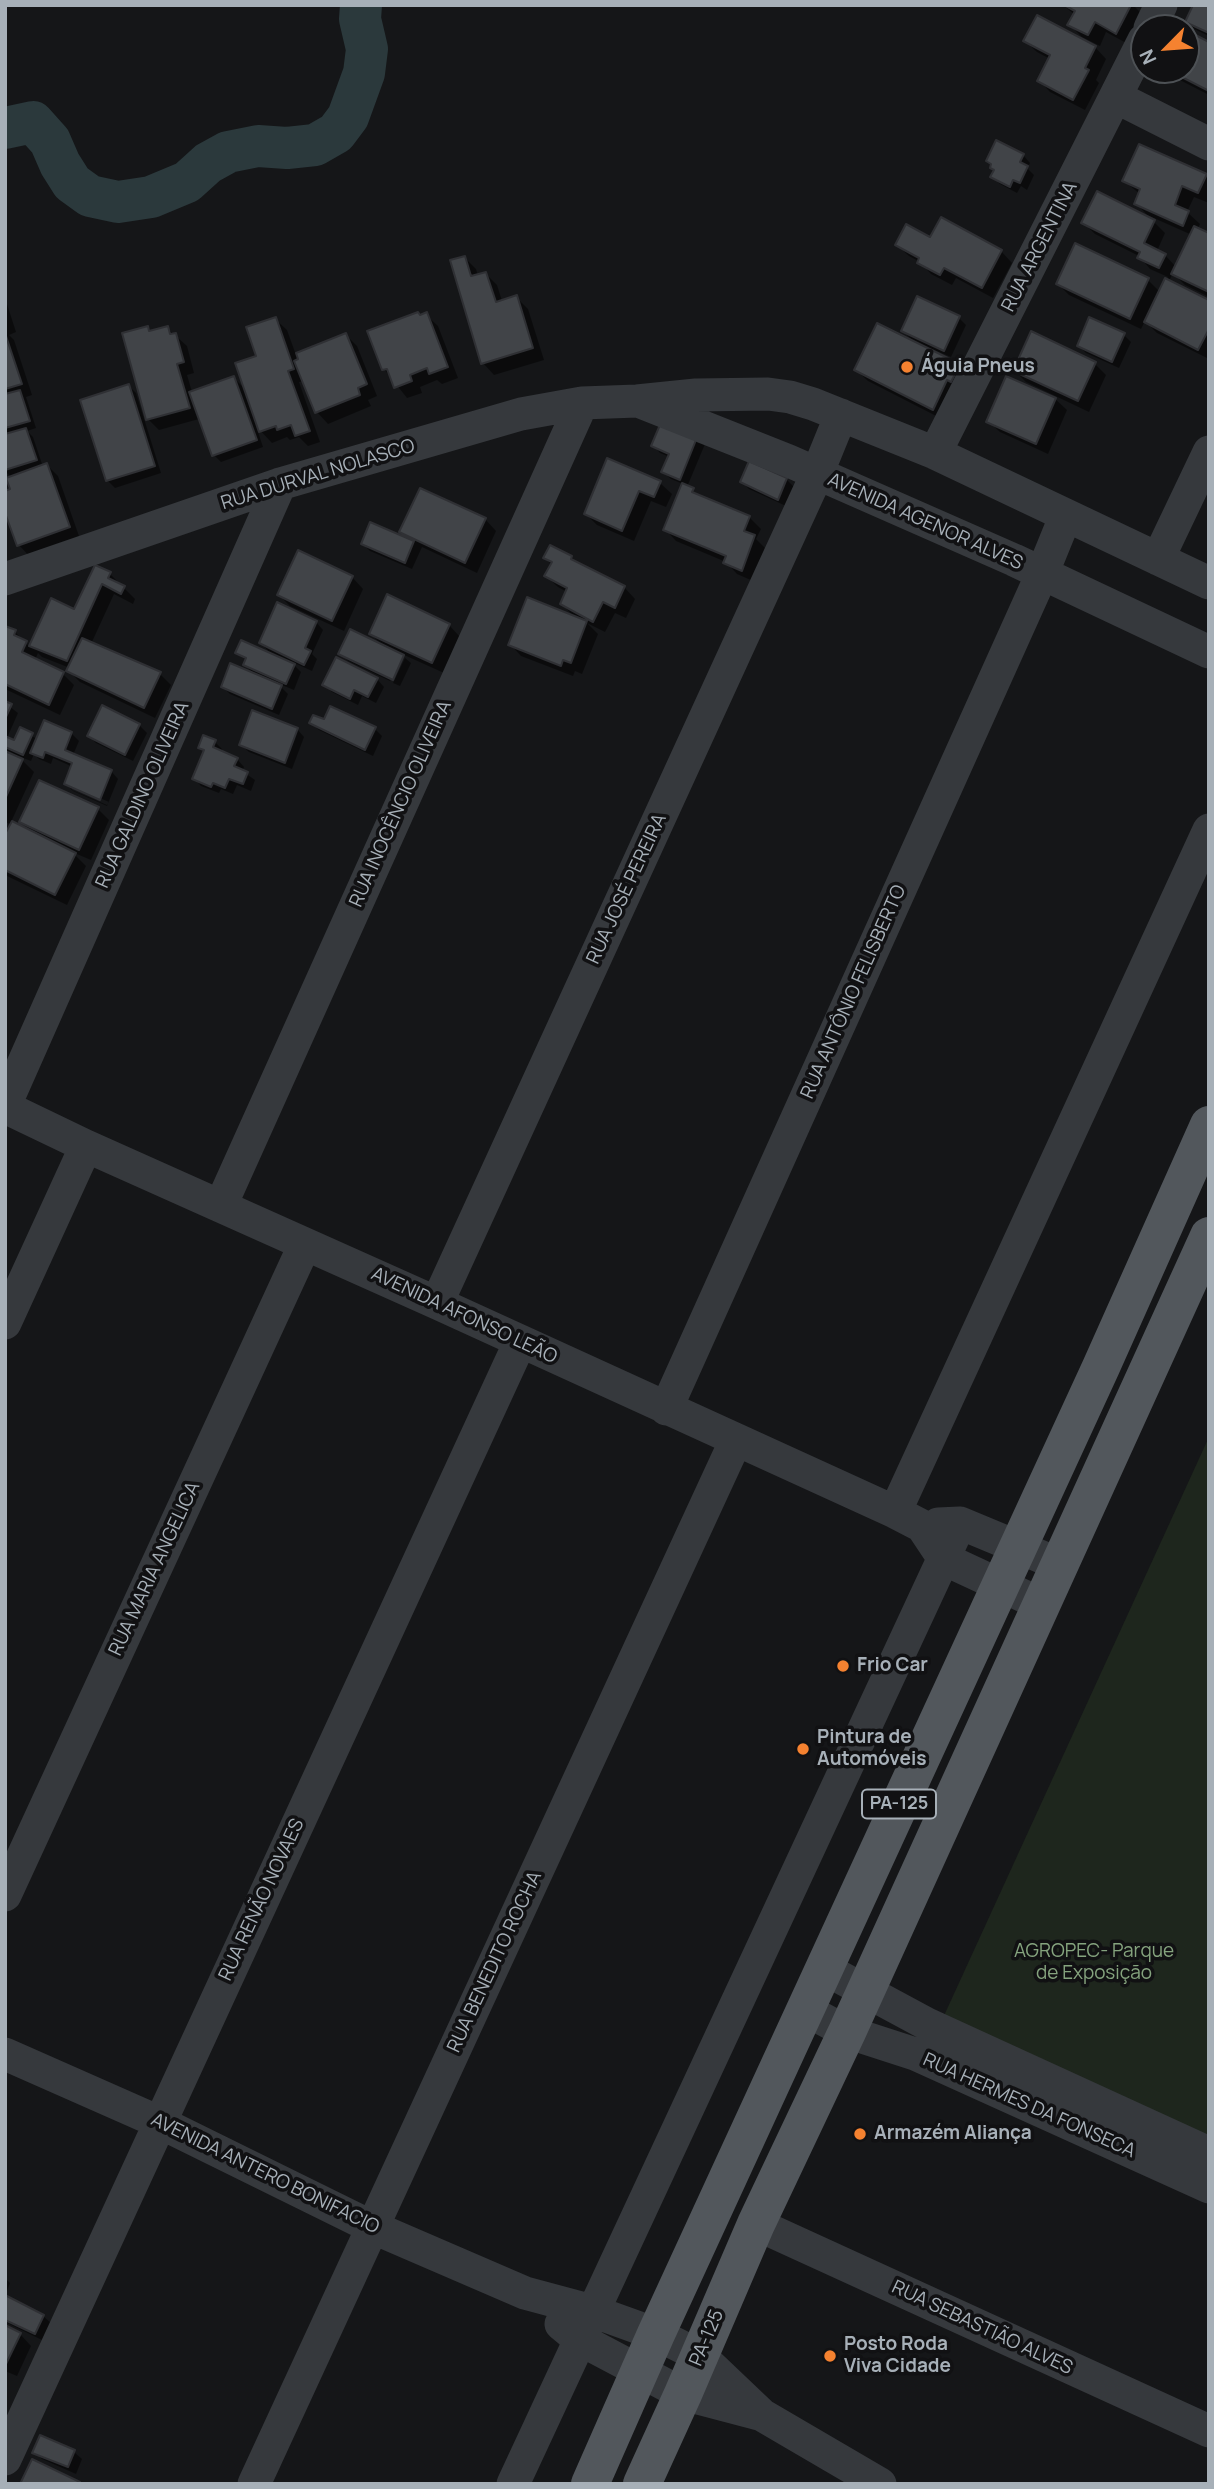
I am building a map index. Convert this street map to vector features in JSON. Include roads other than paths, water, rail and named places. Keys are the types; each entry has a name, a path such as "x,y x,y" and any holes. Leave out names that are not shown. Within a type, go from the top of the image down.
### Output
{"main road":[{"name":"PA-125","path":"590,2484 804,2009 1207,1132"},
{"name":"PA-125","path":"642,2484 756,2224 1043,1605 1209,1236"},
{"path":"1101,1367 1141,1387"}],"street":[{"name":"RUA ARGENTINA","path":"934,453 1130,68"},
{"path":"1116,97 1209,144"},
{"name":"RUA DURVAL NOLASCO","path":"5,579 280,484 521,414 582,403 696,395 768,394 790,397 841,415 934,453 1209,583"},
{"name":"AVENIDA AGENOR ALVES","path":"637,401 817,474 1209,652"},
{"name":"RUA INOCÊNCIO OLIVEIRA","path":"221,1205 582,403"},
{"name":"RUA JOSÉ PEREIRA","path":"437,1303 817,474 841,415"},
{"path":"1158,559 1209,452"},
{"name":"RUA GALDINO OLIVEIRA","path":"5,1106 280,484"},
{"name":"RUA ANTÔNIO FELISBERTO","path":"666,1409 1042,574 1066,515"},
{"path":"1043,1605 944,1559 908,1519 1209,830"},
{"name":"AVENIDA AFONSO LEÃO","path":"5,1106 86,1146 908,1519 960,1523 1061,1564"},
{"path":"5,1323 86,1146"},
{"name":"RUA MARIA ANGELICA","path":"5,1895 305,1244"},
{"name":"RUA RENÃO NOVAES","path":"5,2459 520,1342"},
{"name":"RUA BENEDITO ROCHA","path":"254,2484 736,1440"},
{"path":"513,2484 960,1523"},
{"path":"823,1968 927,2024 1209,2153"},
{"name":"RUA HERMES DA FONSECA","path":"804,2009 847,2032 915,2054 1209,2187"},
{"name":"AVENIDA ANTERO BONIFACIO","path":"5,2054 159,2122 372,2227 525,2293 585,2325 641,2372 683,2394 762,2415"},
{"name":"RUA SEBASTIÃO ALVES","path":"756,2224 1209,2431"},
{"name":"AVENIDA ANTERO BONIFACIO","path":"585,2325 656,2334 700,2356 762,2415"},
{"path":"762,2415 880,2484"}],"waterway":[{"path":"5,128 33,122 50,141 72,183 90,196 118,202 151,197 187,182 208,163 228,152 258,146 287,148 315,145 336,133 348,117 364,73 367,49 360,19 361,5"}],"place":[{"name":"Águia Pneus","path":"907,367"},
{"name":"Frio Car","path":"843,1666"},
{"name":"Pintura de Automóveis","path":"803,1749"},
{"name":"Armazém Aliança","path":"860,2134"},
{"name":"Posto Roda Viva Cidade","path":"830,2356"}],"park label":[{"name":"AGROPEC- Parque de Exposição","path":"1094,1963"}]}
